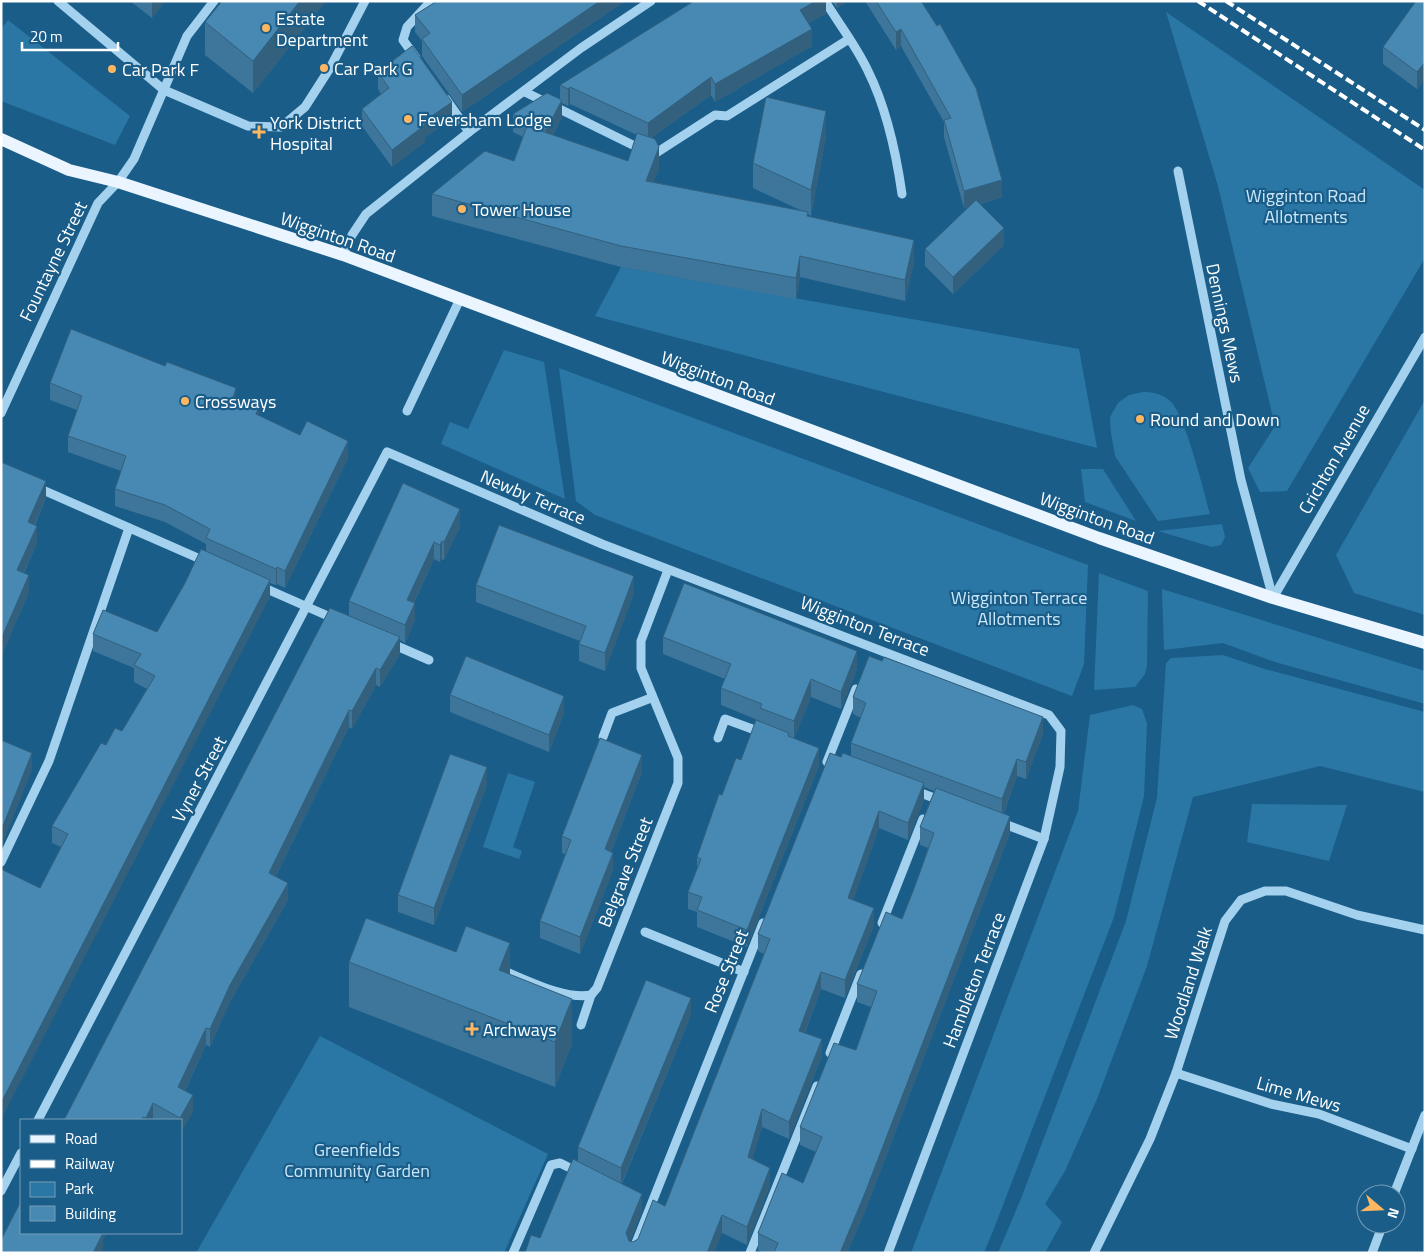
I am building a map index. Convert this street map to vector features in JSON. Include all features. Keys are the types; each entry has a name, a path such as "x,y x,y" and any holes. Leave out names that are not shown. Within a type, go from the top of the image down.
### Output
{"main road":[{"name":"Wigginton Road","path":"1,139 69,170 118,182 343,255 1099,538 1273,598 1425,643"}],"street":[{"path":"58,1 164,90 248,126 281,127 305,107 330,68 365,1"},
{"name":"Fountayne Street","path":"1,413 86,226 98,203 118,182 134,160 187,36 214,1"},
{"path":"420,63 403,40 407,27 430,1"},
{"path":"343,255 352,234 366,214 469,132 526,92 581,48 651,1"},
{"path":"825,1 868,70 881,102 896,154 902,194"},
{"path":"526,92 653,155 715,115 728,116 849,39"},
{"path":"442,94 469,132"},
{"name":"Dennings Mews","path":"1178,171 1240,474 1273,598"},
{"path":"407,411 460,299"},
{"name":"Crichton Avenue","path":"1273,598 1425,337"},
{"name":"Newby Terrace","path":"387,452 486,496 668,570"},
{"name":"Vyner Street","path":"39,1119 387,452"},
{"path":"30,484 218,567"},
{"path":"1,862 49,761 129,528"},
{"name":"Wigginton Terrace","path":"668,570 873,646 1049,715"},
{"name":"Belgrave Street","path":"581,1025 678,783 678,758 665,724 651,698 641,668 641,641 668,570"},
{"path":"253,583 350,626"},
{"path":"385,641 428,660"},
{"path":"870,656 873,646"},
{"path":"822,775 858,683"},
{"path":"603,737 612,713 651,698"},
{"name":"Hambleton Terrace","path":"888,1253 1044,839 1060,767 1061,731 1049,715"},
{"path":"718,738 725,719 768,735"},
{"path":"907,788 949,804"},
{"path":"877,934 932,797"},
{"path":"992,820 1044,839"},
{"name":"Woodland Walk","path":"1094,1253 1150,1138 1176,1073 1225,921 1241,900 1265,891 1286,891 1358,915 1425,930"},
{"name":"Rose Street","path":"632,1253 765,918"},
{"path":"644,932 744,972"},
{"path":"826,1062 866,961"},
{"path":"489,965 548,989 582,997 592,996"},
{"name":"Lime Mews","path":"1176,1073 1271,1104 1319,1114 1412,1149"},
{"path":"750,1253 819,1080"},
{"path":"1398,1184 1425,1115"},
{"path":"1,1191 20,1155"},
{"path":"513,1253 551,1165 560,1163 587,1176"},
{"path":"641,1202 650,1206"},
{"path":"1372,1253 1379,1234"}],"green space":[{"name":"Wigginton Road Allotments","path":"1166,12 1425,190 1425,258 1287,491 1260,492 1248,468 1275,426 1218,186"},
{"path":"8,20 130,116 115,145 1,101 1,29"},
{"path":"621,267 1079,349 1097,448 595,316"},
{"path":"504,350 544,362 565,499 441,444 450,422 468,429"},
{"name":"Wigginton Terrace Allotments","path":"559,368 1088,565 1084,664 1072,696 595,515 576,501"},
{"path":"1143,392 1165,397 1176,410 1194,455 1210,514 1158,521 1115,456 1110,417 1118,403 1129,395"},
{"path":"1425,400 1425,615 1354,593 1336,555"},
{"path":"1081,469 1103,469 1136,521 1085,502"},
{"path":"1222,524 1225,537 1221,545 1212,547 1158,531"},
{"path":"1099,573 1148,591 1147,665 1145,674 1135,687 1094,690"},
{"path":"1162,589 1425,671 1425,704 1275,662 1223,643 1164,650"},
{"path":"1223,655 1265,669 1425,712 1425,792 1320,766 1193,797 1147,966 1097,1099 1065,1171 1045,1204 1062,1222 1045,1253 998,1253 1022,1196 1126,921 1157,798 1166,663 1171,658"},
{"path":"1133,705 1142,709 1147,723 1144,796 1114,917 993,1231 984,1253 911,1253 1078,811 1090,715"},
{"path":"508,773 535,782 513,847 522,851 519,859 483,847"},
{"path":"1252,804 1347,805 1329,861 1247,842"},
{"name":"Greenfields Community Garden","path":"320,1036 548,1154 504,1253 196,1253"}],"building":[{"path":"222,1 300,1 253,61 205,22"},
{"path":"437,1 600,1 462,95 422,39 430,33 415,15"},
{"path":"694,1 816,1 800,10 812,29 715,84 711,77 648,123 570,87 568,89 560,85"},
{"path":"876,1 921,1 937,26 940,24 976,88 1002,180 964,191 944,120 951,118 901,29 896,32"},
{"path":"1416,1 1425,1 1425,62 1417,72 1383,47"},
{"path":"412,46 452,102 423,122 425,125 392,150 362,109 389,88 378,72"},
{"path":"547,93 562,100 546,130 513,114"},
{"path":"766,97 826,111 811,190 753,163"},
{"path":"527,126 628,161 637,133 655,139 659,147 646,181 808,212 807,216 914,240 905,280 800,256 796,278 621,246 432,194 485,151 514,161"},
{"path":"976,200 1004,228 953,277 925,249"},
{"path":"71,329 165,366 167,362 236,388 233,397 259,407 256,414 300,435 307,421 348,441 285,571 277,567 276,569 206,538 210,529 165,505 115,489 126,456 68,436 82,396 50,383"},
{"path":"1,462 46,481 28,522 37,526 17,570 29,575 2,637 1,637"},
{"path":"403,483 460,509 444,542 442,541 440,545 434,542 407,600 415,603 405,625 349,601"},
{"path":"499,525 634,576 605,653 579,644 586,626 476,585"},
{"path":"201,549 270,580 1,1103 1,869 40,888 68,834 52,826 101,743 106,745 115,728 122,731 155,676 134,665 141,654 93,634 103,610 157,632 185,583"},
{"path":"684,583 857,651 841,692 811,679 794,721 760,708 762,704 721,688 731,664 663,637"},
{"path":"330,608 400,637 380,670 376,668 352,711 349,710 269,873 288,883 230,985 210,1029 206,1028 178,1087 193,1095 180,1118 153,1103 146,1118 143,1117 142,1119 65,1119"},
{"path":"466,656 564,696 549,735 450,695"},
{"path":"869,656 882,661 884,657 1043,717 1026,762 1017,759 1002,799 851,743 866,703 853,697"},
{"path":"756,720 789,733 788,736 819,748 747,930 697,910 702,897 688,892 701,859 697,857 719,794 722,795 736,758 741,760"},
{"path":"600,738 642,755 605,849 613,853 580,937 540,921 571,840 562,836"},
{"path":"1,740 32,753 1,831"},
{"path":"830,753 841,757 843,753 924,783 908,823 879,811 848,898 874,908 845,980 821,972 799,1031 822,1039 789,1122 762,1109 748,1157 770,1168 747,1227 722,1215 707,1253 525,1253 531,1235 540,1238 573,1159 642,1194 626,1233 629,1241 633,1242 638,1239 653,1200 665,1206 770,939 758,934"},
{"path":"450,754 487,767 434,908 398,895"},
{"path":"936,788 1010,816 865,1193 840,1253 774,1253 778,1243 758,1233 782,1173 803,1183 822,1137 800,1127 834,1043 856,1050 877,991 857,984 886,912 902,919 934,833 920,827"},
{"path":"366,918 456,952 466,926 510,943 499,970 572,999 555,1042 349,962"},
{"path":"646,980 691,998 621,1168 578,1147"},
{"path":"20,1203 20,1234 102,1234 93,1253 1,1253 1,1240"}],"railway":[{"path":"1198,1 1425,150"},
{"path":"1226,1 1425,130"}],"place":[{"name":"Estate Department","path":"266,28"},
{"name":"Car Park G","path":"324,68"},
{"name":"Car Park F","path":"112,69"},
{"name":"Feversham Lodge","path":"408,119"},
{"name":"York District Hospital","path":"259,132"},
{"name":"Tower House","path":"462,209"},
{"name":"Crossways","path":"185,401"},
{"name":"Round and Down","path":"1140,419"},
{"name":"Archways","path":"472,1029"}]}
